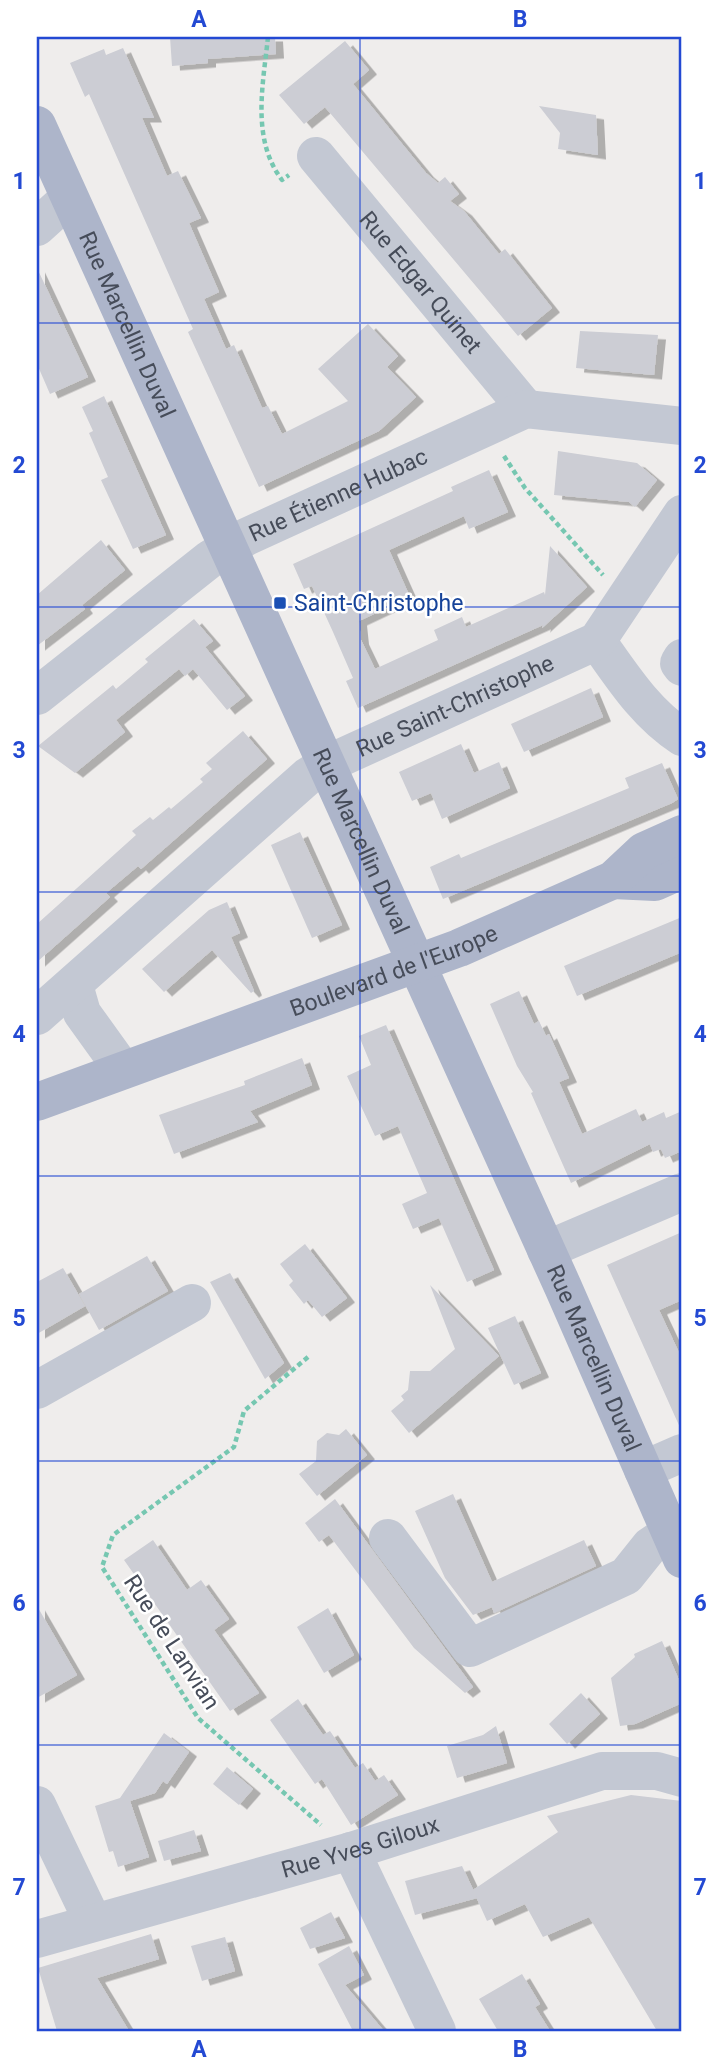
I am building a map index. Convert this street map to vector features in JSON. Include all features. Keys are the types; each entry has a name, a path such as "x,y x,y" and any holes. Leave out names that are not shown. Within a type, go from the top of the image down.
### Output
{"main road":[{"name":"Rue Marcellin Duval","path":"37,125 418,964 677,1545"},
{"name":"Boulevard de l'Europe","path":"37,1102 418,964 613,880 644,852 682,834"},
{"name":"Boulevard de l'Europe","path":"613,880 655,882 682,870"},
{"name":"Boulevard de l'Europe","path":"37,1130 169,1055"}],"street":[{"name":"Rue Edgar Quinet","path":"316,156 526,409"},
{"path":"37,227 69,198"},
{"path":"526,409 682,426"},
{"name":"Rue Étienne Hubac","path":"37,696 210,559 246,537 526,409"},
{"path":"682,514 597,641 642,702 667,727 682,737"},
{"name":"Rue Saint-Christophe","path":"37,1016 300,783 327,764 597,641"},
{"path":"682,658 679,663 682,667"},
{"path":"74,985 82,1013 123,1070"},
{"path":"546,1250 682,1192"},
{"path":"37,1390 192,1303"},
{"path":"643,1470 682,1452"},
{"path":"388,1538 470,1648 626,1576 650,1546 677,1545"},
{"name":"Rue Yves Giloux","path":"37,1939 351,1851 602,1771 674,1771"},
{"path":"37,1805 93,1922"},
{"path":"351,1851 437,2031"}],"path":[{"path":"268,37 261,104 263,135 272,167 282,180 316,156"},
{"path":"490,426 524,488 625,599"},
{"name":"Rue de Lanvian","path":"308,1357 244,1411 234,1447 113,1535 102,1567 198,1717 351,1851"}],"building":[{"path":"170,37 275,37 276,54 208,59 208,63 172,66"},
{"path":"345,41 369,70 353,84 426,173 438,183 445,177 459,194 450,201 464,211 499,254 505,249 552,308 518,336 325,107 304,124 279,95"},
{"path":"123,48 154,118 142,118 167,176 178,171 201,218 189,223 219,292 204,299 226,349 234,345 262,408 268,406 282,434 348,401 318,369 368,324 398,356 387,367 416,397 379,431 259,487 188,332 193,329 89,94 85,97 70,63 104,49 106,55"},
{"path":"539,106 596,115 598,155 558,149 560,133"},
{"path":"37,268 88,377 50,394 37,364"},
{"path":"580,331 658,335 654,375 576,368"},
{"path":"104,396 166,535 133,549 101,480 108,477 89,433 93,431 82,407"},
{"path":"558,451 637,463 657,480 635,507 629,502 554,495"},
{"path":"489,470 508,512 469,529 464,516 389,550 410,597 359,621 361,640 375,669 438,640 434,630 462,617 466,627 544,592 545,595 550,546 587,587 542,628 543,625 358,708 346,681 353,678 333,632 312,586 304,589 293,564 453,491 451,487"},
{"path":"101,540 125,570 82,605 85,609 37,646 37,595"},
{"path":"194,619 213,641 205,647 245,696 227,710 193,669 185,676 179,669 116,720 125,732 75,773 38,746 113,685 116,689 148,662 145,659"},
{"path":"591,688 603,717 524,752 511,724"},
{"path":"243,731 267,759 141,869 138,866 106,893 110,897 37,962 37,924 136,835 132,831 150,817 153,820 169,807 171,809 203,782 200,779 212,769 206,763"},
{"path":"461,744 474,773 499,762 510,788 442,819 431,793 412,801 399,772"},
{"path":"662,763 678,799 672,803 443,899 430,867 459,854 461,858 629,788 625,778"},
{"path":"300,832 342,925 312,938 271,845"},
{"path":"227,902 240,933 231,937 254,991 251,993 212,950 164,992 142,969 209,910"},
{"path":"682,917 682,952 577,996 564,966"},
{"path":"519,991 534,1024 539,1021 546,1036 549,1034 569,1078 559,1082 582,1134 636,1109 642,1122 664,1112 666,1118 682,1111 682,1151 665,1158 661,1149 653,1152 650,1144 571,1183 531,1093 533,1092 517,1066 490,1004"},
{"path":"386,1025 494,1270 467,1282 439,1218 413,1229 402,1204 427,1193 398,1126 375,1136 347,1076 371,1065 359,1036"},
{"path":"302,1058 312,1085 250,1111 258,1122 174,1154 159,1115 245,1085 244,1081"},
{"path":"682,1232 682,1300 659,1310 682,1359 682,1432 607,1265"},
{"path":"305,1244 347,1298 322,1317 308,1300 304,1304 289,1285 293,1281 280,1264"},
{"path":"147,1256 168,1291 99,1330 79,1294"},
{"path":"63,1268 85,1306 37,1334 37,1282"},
{"path":"230,1273 284,1363 265,1379 210,1282"},
{"path":"430,1285 499,1356 409,1433 391,1411 404,1400 401,1396 408,1390 410,1371 430,1371 455,1349"},
{"path":"515,1316 541,1373 514,1385 488,1328"},
{"path":"346,1429 367,1455 317,1496 299,1474 316,1461 317,1441 327,1433 339,1435"},
{"path":"453,1494 492,1582 584,1540 596,1566 494,1613 492,1607 473,1615 445,1578 415,1511"},
{"path":"335,1499 473,1687 465,1693 414,1648 329,1535 319,1542 305,1523"},
{"path":"153,1540 187,1590 201,1580 229,1619 214,1630 259,1693 230,1711 124,1560"},
{"path":"37,1606 77,1675 37,1698"},
{"path":"328,1608 354,1655 324,1673 297,1627"},
{"path":"662,1641 682,1687 682,1703 635,1724 620,1726 611,1678 635,1657 634,1654"},
{"path":"581,1693 600,1714 567,1744 549,1724"},
{"path":"298,1699 323,1735 330,1731 355,1768 363,1763 375,1781 384,1775 398,1795 351,1825 322,1779 315,1784 270,1720"},
{"path":"496,1726 507,1763 457,1778 447,1746 483,1735"},
{"path":"164,1733 189,1752 167,1784 163,1781 155,1793 130,1801 149,1857 118,1867 113,1851 109,1852 95,1806 120,1798"},
{"path":"227,1767 253,1789 239,1805 213,1784"},
{"path":"631,1795 682,1801 682,2031 657,2031 589,1917 543,1937 525,1904 487,1921 473,1890 558,1832 547,1816"},
{"path":"194,1830 201,1851 164,1861 158,1841"},
{"path":"462,1866 477,1898 415,1915 405,1881"},
{"path":"331,1912 345,1938 310,1949 300,1928"},
{"path":"151,1934 159,1959 97,1978 129,2031 57,2031 38,1968"},
{"path":"225,1937 235,1971 202,1981 191,1946"},
{"path":"349,1946 364,1975 345,1985 384,2031 353,2031 318,1964"},
{"path":"522,1974 540,2004 535,2007 550,2031 498,2031 479,1999"}],"place":[{"name":"Saint-Christophe","path":"280,603"}]}
